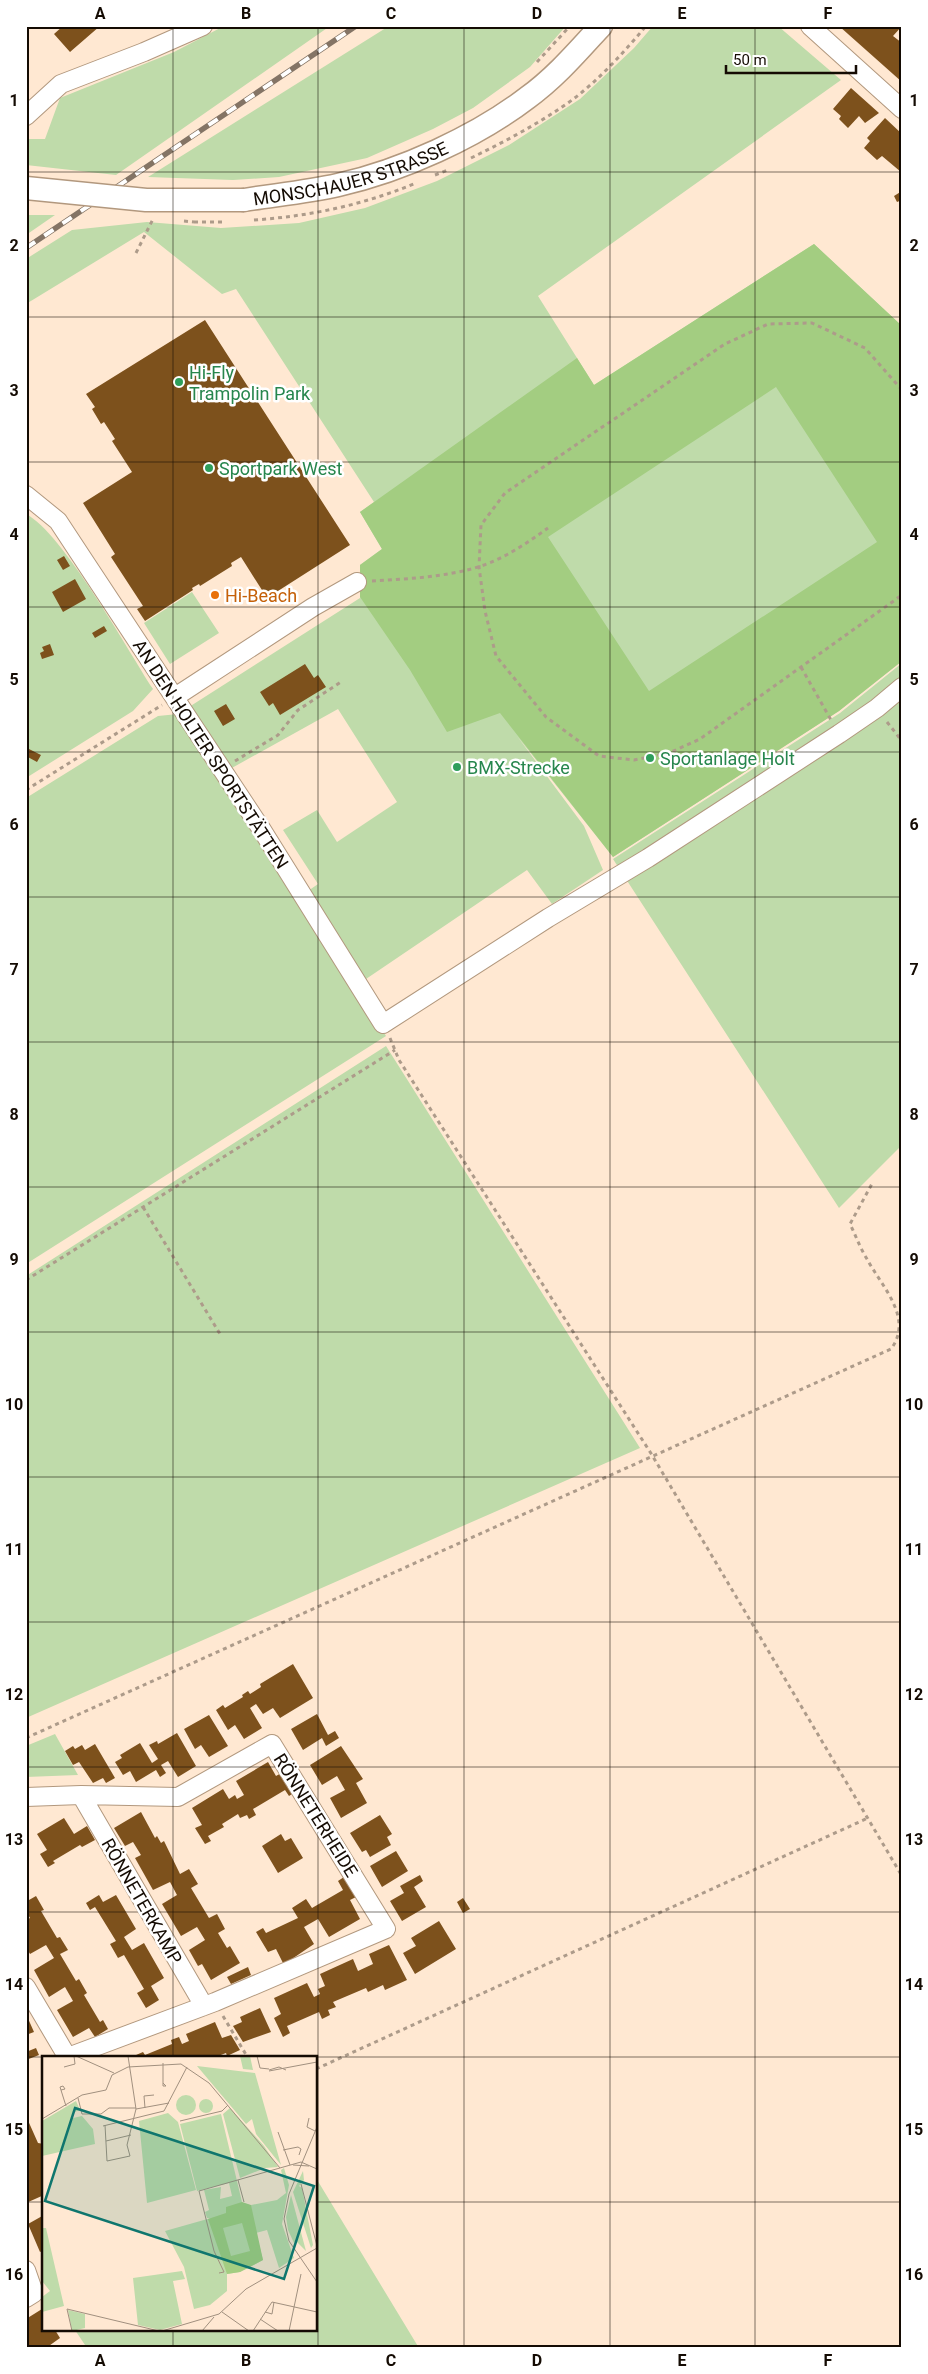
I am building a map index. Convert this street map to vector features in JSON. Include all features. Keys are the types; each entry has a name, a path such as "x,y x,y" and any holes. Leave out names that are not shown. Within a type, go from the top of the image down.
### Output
{"main road":[{"name":"MONSCHAUER STRASSE","path":"26,188 146,200 244,200 339,185 388,171 440,149 487,124 527,98 568,62 600,26"}],"street":[{"path":"26,116 61,84 144,52 202,26"},
{"path":"810,26 902,109"},
{"name":"AN DEN HOLTER SPORTSTÄTTEN","path":"26,495 58,521 175,697 384,1024"},
{"path":"175,697 313,607 357,582"},
{"path":"384,1024 548,918 648,858 839,734 877,708 902,687"},
{"name":"RÖNNETERHEIDE","path":"26,1797 81,1795 178,1797 272,1744 386,1929 209,2004"},
{"name":"RÖNNETERKAMP","path":"81,1795 209,2004"},
{"path":"26,1987 67,2056"},
{"path":"71,2056 209,2004"},
{"path":"26,2270 34,2293 26,2298"}],"path":[{"path":"535,64 570,26"},
{"path":"136,253 154,219"},
{"path":"902,390 866,348 812,323 768,324 725,344 504,493 481,525 479,567 485,610 496,656 546,717 599,756 634,760 669,753 700,739 902,595"},
{"path":"357,582 416,579 479,567 522,546 548,528"},
{"path":"801,667 839,734"},
{"path":"222,770 278,735 298,710 341,682"},
{"path":"26,790 175,697"},
{"path":"877,708 902,742"},
{"path":"384,1024 399,1060 652,1455 902,1876"},
{"path":"26,1280 395,1050"},
{"path":"26,1738 891,1349 898,1339 900,1322 893,1302 866,1258 850,1224 872,1182"},
{"path":"143,1207 220,1334"},
{"path":"318,2068 868,1818"},
{"path":"209,2004 247,2056"}],"green space":[{"path":"224,26 330,26 116,175 26,165 26,139 45,139 60,98 174,52"},
{"path":"389,26 566,26 530,67 473,108 433,129 367,158 279,177 233,180 148,177"},
{"name":"Sportanlage Holt","path":"653,26 778,26 841,80 538,296 594,385 814,244 902,326 902,661 839,711 613,857 517,736 584,826 603,870 552,904 527,870 366,979 308,891 318,884 283,830 317,810 337,842 397,802 338,709 221,774 386,1036 26,1264 26,798 158,716 178,714 360,598 360,565 382,549 360,512 374,502 236,289 222,294 144,232 26,304 26,259 72,230 147,222 221,228 299,223 365,208 437,181 509,145 580,99 634,48"},
{"path":"26,215 55,215 26,235"},
{"path":"814,244 902,326 902,661 839,711 613,857 500,713 447,732 410,670 360,597 360,565 382,549 360,512 577,358 594,385","holes":["776,387 877,542 649,691 548,537"]},
{"path":"26,514 41,525 76,567 153,689 133,711 26,778"},
{"path":"192,592 219,633 170,664 144,623"},
{"path":"902,663 902,1145 839,1208 613,859 840,713"},
{"path":"386,1046 640,1448 26,1718 26,1276"},
{"path":"55,1734 78,1775 26,1777 26,1746"},
{"path":"318,2181 419,2348 87,2348 76,2332 318,2332"}],"building":[{"path":"63,26 100,26 70,52 54,34"},
{"path":"839,26 902,26 893,36 902,43 902,82"},
{"path":"851,88 879,113 865,123 859,116 848,128 839,119 841,116 833,109"},
{"path":"885,118 902,134 901,172 882,156 877,160 864,148 870,141 867,138"},
{"path":"902,191 902,200 897,202 894,196"},
{"name":"Sportpark West","path":"205,320 350,545 267,598 241,557 231,563 232,566 200,586 199,584 192,588 193,590 145,621 137,609 143,606 111,557 115,554 83,503 132,472 112,441 115,439 104,422 101,424 92,409 95,407 86,394"},
{"path":"64,556 70,566 63,570 57,560"},
{"path":"75,579 86,599 63,612 52,592"},
{"path":"104,626 107,631 95,638 92,633"},
{"path":"50,644 54,655 42,659 40,653 44,651 42,647"},
{"path":"305,664 314,678 318,675 326,687 280,715 273,703 269,706 260,692"},
{"path":"226,704 235,719 223,726 214,711"},
{"path":"27,748 41,755 37,762 26,756"},
{"path":"293,1664 313,1698 280,1718 273,1708 263,1714 256,1704 250,1708 262,1728 244,1739 235,1725 228,1730 216,1710 223,1705 225,1708 243,1697 242,1695 248,1691 250,1694 261,1687 260,1684"},
{"path":"317,1714 328,1735 335,1731 339,1738 326,1746 322,1738 303,1750 291,1729"},
{"path":"209,1715 228,1746 209,1757 201,1745 195,1749 184,1729"},
{"path":"177,1733 196,1766 178,1777 168,1761 161,1765 166,1773 160,1777 156,1770 136,1782 130,1771 123,1775 115,1762 122,1758 120,1755 140,1743 152,1763 158,1759 149,1745 157,1741 158,1744"},
{"path":"95,1744 115,1778 106,1783 103,1778 93,1783 79,1762 73,1765 65,1751 73,1746 75,1749 82,1745 85,1750"},
{"path":"341,1746 363,1779 356,1783 367,1803 341,1818 330,1798 345,1790 337,1776 322,1785 310,1765"},
{"path":"268,1762 276,1776 283,1772 295,1792 289,1796 285,1790 253,1809 256,1815 249,1819 247,1815 240,1818 238,1814 222,1824 224,1827 208,1836 211,1841 205,1844 195,1828 202,1825 192,1808 223,1789 229,1799 235,1795 237,1799 244,1795 236,1781"},
{"path":"141,1812 155,1838 157,1836 161,1843 164,1841 180,1874 189,1869 198,1884 191,1888 209,1918 217,1914 225,1929 218,1933 227,1948 230,1946 240,1963 211,1980 202,1964 198,1966 189,1950 205,1940 197,1927 181,1936 162,1904 177,1895 170,1882 153,1890 135,1858 141,1855 133,1842 125,1846 114,1828"},
{"path":"380,1815 392,1834 387,1837 391,1845 370,1857 366,1850 362,1852 350,1833"},
{"path":"64,1818 74,1834 87,1826 95,1840 82,1847 80,1845 53,1861 55,1863 48,1867 40,1854 47,1850 37,1834"},
{"path":"281,1834 285,1841 291,1838 303,1858 278,1873 262,1846"},
{"path":"396,1851 408,1871 382,1887 370,1866"},
{"path":"420,1875 423,1881 414,1887 426,1907 402,1921 390,1901 404,1893 400,1886"},
{"path":"344,1877 356,1897 350,1900 360,1919 329,1937 318,1919 304,1927 314,1944 286,1963 283,1963 276,1949 268,1952 256,1932 263,1928 266,1933 298,1918 292,1908 306,1899 312,1908 343,1890 338,1881"},
{"path":"99,1895 103,1902 116,1895 136,1929 124,1937 132,1950 144,1943 164,1978 151,1986 159,2000 146,2008 137,1993 144,1989 124,1955 118,1958 110,1944 116,1941 95,1907 90,1910 86,1903"},
{"path":"26,1896 29,1900 36,1896 44,1910 41,1911 57,1938 60,1937 68,1950 60,1954 76,1981 79,1979 87,1993 84,1995 100,2022 103,2020 108,2029 95,2037 89,2028 73,2037 57,2010 73,2001 65,1987 49,1997 34,1970 54,1958 46,1945 30,1954 26,1947 26,1920 30,1918 26,1911"},
{"path":"463,1898 470,1909 463,1913 457,1902"},
{"path":"439,1921 456,1949 415,1974 403,1953 416,1946 411,1938"},
{"path":"389,1945 407,1980 385,1990 383,1985 368,1992 366,1988 333,2002 336,2007 328,2010 330,2015 322,2019 319,2012 287,2026 290,2033 283,2037 274,2018 281,2014 274,1998 307,1983 314,1997 320,1994 318,1989 325,1986 320,1974 353,1959 358,1971 373,1964 369,1954"},
{"path":"248,1967 251,1975 231,1984 227,1977"},
{"path":"260,2008 271,2032 243,2042 233,2026 242,2022 240,2017"},
{"path":"26,2014 34,2032 26,2035"},
{"path":"215,2022 222,2038 231,2035 240,2050 227,2056 226,2053 218,2056 134,2056 143,2052 145,2055 172,2044 171,2040 179,2037 182,2044 189,2041 186,2034"},
{"path":"36,2048 39,2055 26,2060 26,2052"},
{"path":"26,2116 38,2143 42,2144 42,2196 26,2203"},
{"path":"42,2216 42,2251 40,2252 28,2224"},
{"path":"42,2309 42,2332 56,2332 60,2338 46,2348 26,2348 26,2319"}],"railway":[{"path":"26,248 356,26"}],"place":[{"name":"Hi-Fly Trampolin Park","path":"179,382"},
{"name":"Sportpark West","path":"209,468"},
{"name":"Hi-Beach","path":"215,595"},
{"name":"Sportanlage Holt","path":"650,758"},
{"name":"BMX-Strecke","path":"457,767"}]}
